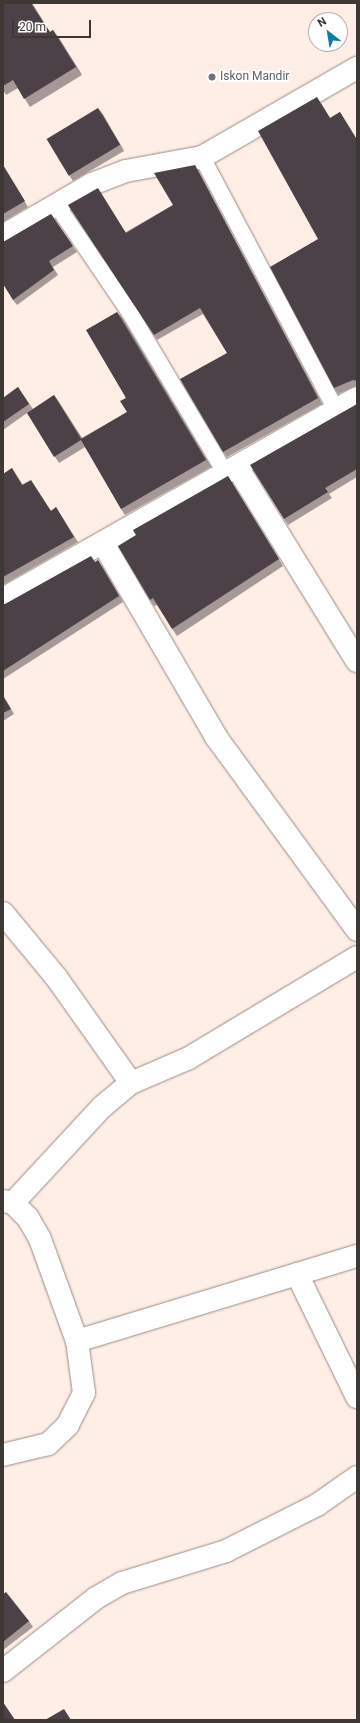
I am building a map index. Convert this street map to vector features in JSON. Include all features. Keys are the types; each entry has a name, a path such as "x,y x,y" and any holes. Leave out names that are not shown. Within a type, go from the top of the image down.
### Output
{"street":[{"path":"3,236 92,184 126,171 202,157 357,68"},
{"path":"3,599 104,545 357,398"},
{"path":"232,471 357,661"},
{"path":"104,545 216,737 357,930"},
{"path":"3,913 56,977 131,1083"},
{"path":"3,1455 48,1444 68,1425 84,1393 77,1341 40,1239 28,1218 8,1202 102,1107 131,1083 189,1058 357,957"},
{"path":"77,1341 357,1256"},
{"path":"298,1274 357,1397"},
{"path":"3,1671 96,1598 122,1583 226,1551 317,1505 357,1477"}],"lane":[{"path":"202,157 336,410"},
{"path":"56,204 130,313 232,471"}],"building":[{"path":"3,3 31,3 50,32 53,30 76,67 24,99 13,80 3,86"},
{"path":"317,97 330,118 340,112 357,140 357,381 353,380 334,388 270,267 318,239 258,131"},
{"path":"98,108 120,145 69,176 47,139"},
{"path":"3,165 25,201 3,214"},
{"path":"195,165 318,398 223,452 180,379 227,353 200,308 154,335 68,205 98,188 126,233 173,205 154,173"},
{"path":"51,214 73,246 49,261 54,270 13,300 3,284 3,241"},
{"path":"117,312 206,460 121,509 81,440 54,457 27,413 54,395 81,439 127,412 120,401 126,398 86,330"},
{"path":"18,387 29,404 3,422 3,398"},
{"path":"357,404 357,469 325,488 328,492 284,519 250,465"},
{"path":"12,468 22,485 31,480 51,511 56,507 74,537 3,577 3,474"},
{"path":"228,476 279,559 172,629 153,598 150,600 118,546 136,535 133,530"},
{"path":"91,556 95,562 98,560 119,596 3,671 3,604"},
{"path":"3,696 11,709 3,713"},
{"path":"6,1592 29,1621 3,1642 3,1594"},
{"path":"3,1702 15,1720 3,1720"},
{"path":"64,1709 71,1720 45,1720"}],"place":[{"name":"Iskon Mandir","path":"212,77"}]}
